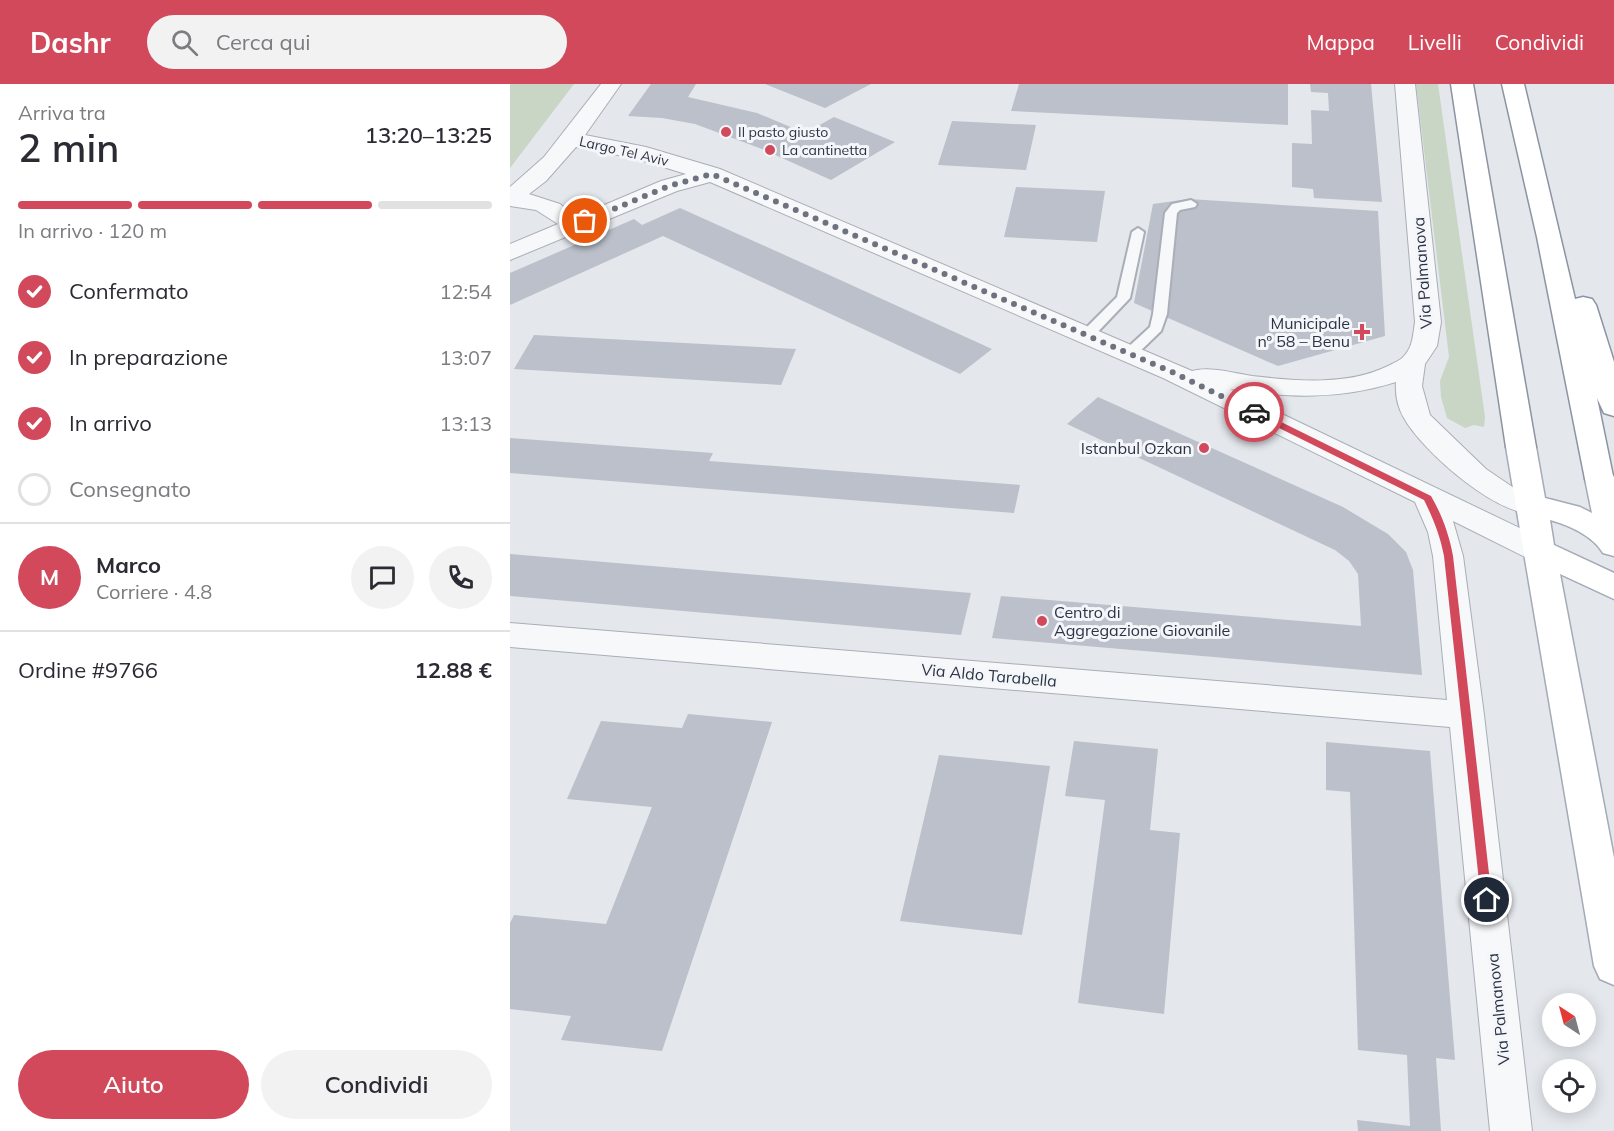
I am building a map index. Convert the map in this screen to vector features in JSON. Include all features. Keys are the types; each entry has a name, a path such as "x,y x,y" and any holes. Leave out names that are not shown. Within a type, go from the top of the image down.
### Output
{"main road":[{"path":"1462,84 1521,447 1542,552 1614,966"},
{"name":"Via Palmanova","path":"1513,84 1549,237 1613,541"},
{"path":"1549,237 1569,262 1614,407"},
{"name":"Via Palmanova","path":"1533,506 1569,514 1613,541"},
{"path":"1542,552 1614,587"}],"street":[{"name":"Largo Tel Aviv","path":"510,198 530,183 570,139 611,84"},
{"name":"Via Palmanova","path":"1405,84 1428,322 1424,346 1412,364 1409,392 1412,405 1427,430 1476,477 1514,501 1533,506"},
{"name":"Largo Tel Aviv","path":"570,139 638,152 712,174 1172,372"},
{"path":"510,253 669,186 712,174"},
{"path":"510,198 549,207 560,213 571,227"},
{"path":"1172,372 1254,384 1319,387 1374,382 1412,364"},
{"path":"1172,372 1542,552"},
{"name":"Via Palmanova","path":"1428,498 1446,542 1467,715 1511,1131"},
{"name":"Via Aldo Tarabella","path":"510,634 1467,715"}],"lane":[{"path":"1129,354 1156,328 1159,319 1171,213 1176,207 1191,204"},
{"path":"1087,335 1123,298 1138,232"}],"green space":[{"path":"510,84 574,84 510,168"},
{"path":"1416,84 1438,84 1485,417 1484,427 1474,425 1465,428 1447,418 1441,397 1440,381 1449,357"}],"building":[{"path":"651,84 696,84 688,97 757,113 805,133 834,117 895,142 831,180 762,149 695,124 662,118 628,116"},
{"path":"765,84 871,84 825,108"},
{"path":"1019,84 1288,84 1288,125 1011,111"},
{"path":"1310,84 1371,84 1382,202 1314,198 1313,189 1292,187 1292,143 1312,144 1311,110 1329,111 1328,93 1311,92"},
{"path":"952,121 1036,125 1026,170 938,165"},
{"path":"1016,187 1105,191 1097,242 1004,237"},
{"path":"1189,199 1378,211 1385,336 1278,366 1134,303 1153,204"},
{"path":"680,208 992,349 960,374 663,236 510,305 510,273 634,219 642,225"},
{"path":"534,335 796,349 781,385 514,369"},
{"path":"1098,397 1343,507 1388,534 1406,552 1413,570 1422,675 992,638 1001,596 1361,626 1358,574 1349,561 1335,550 1067,424"},
{"path":"510,438 713,453 709,461 1020,485 1014,513 510,473"},
{"path":"510,554 971,593 961,635 510,596"},
{"path":"688,714 772,722 662,1051 561,1040 571,1016 510,1009 510,923 514,915 606,924 652,807 567,799 601,721 682,728"},
{"path":"1074,741 1158,749 1150,830 1180,833 1164,1014 1078,1003 1105,800 1065,796"},
{"path":"1326,742 1430,751 1455,1060 1436,1058 1441,1131 1358,1131 1357,1120 1410,1126 1407,1055 1358,1050 1350,792 1326,790"},
{"path":"939,755 1050,766 1022,935 900,921"}],"way so far":[{"path":"585,221 669,186 712,174 1172,372 1254,412"}],"place":[{"name":"Il pasto giusto","path":"726,132"},
{"name":"La cantinetta","path":"770,150"},
{"name":"Municipale nº 58 – Benu","path":"1362,332"},
{"name":"Istanbul Ozkan","path":"1204,448"},
{"name":"Centro di Aggregazione Giovanile","path":"1042,621"}],"route":[{"path":"1254,412 1428,498 1446,542 1487,900"}]}
